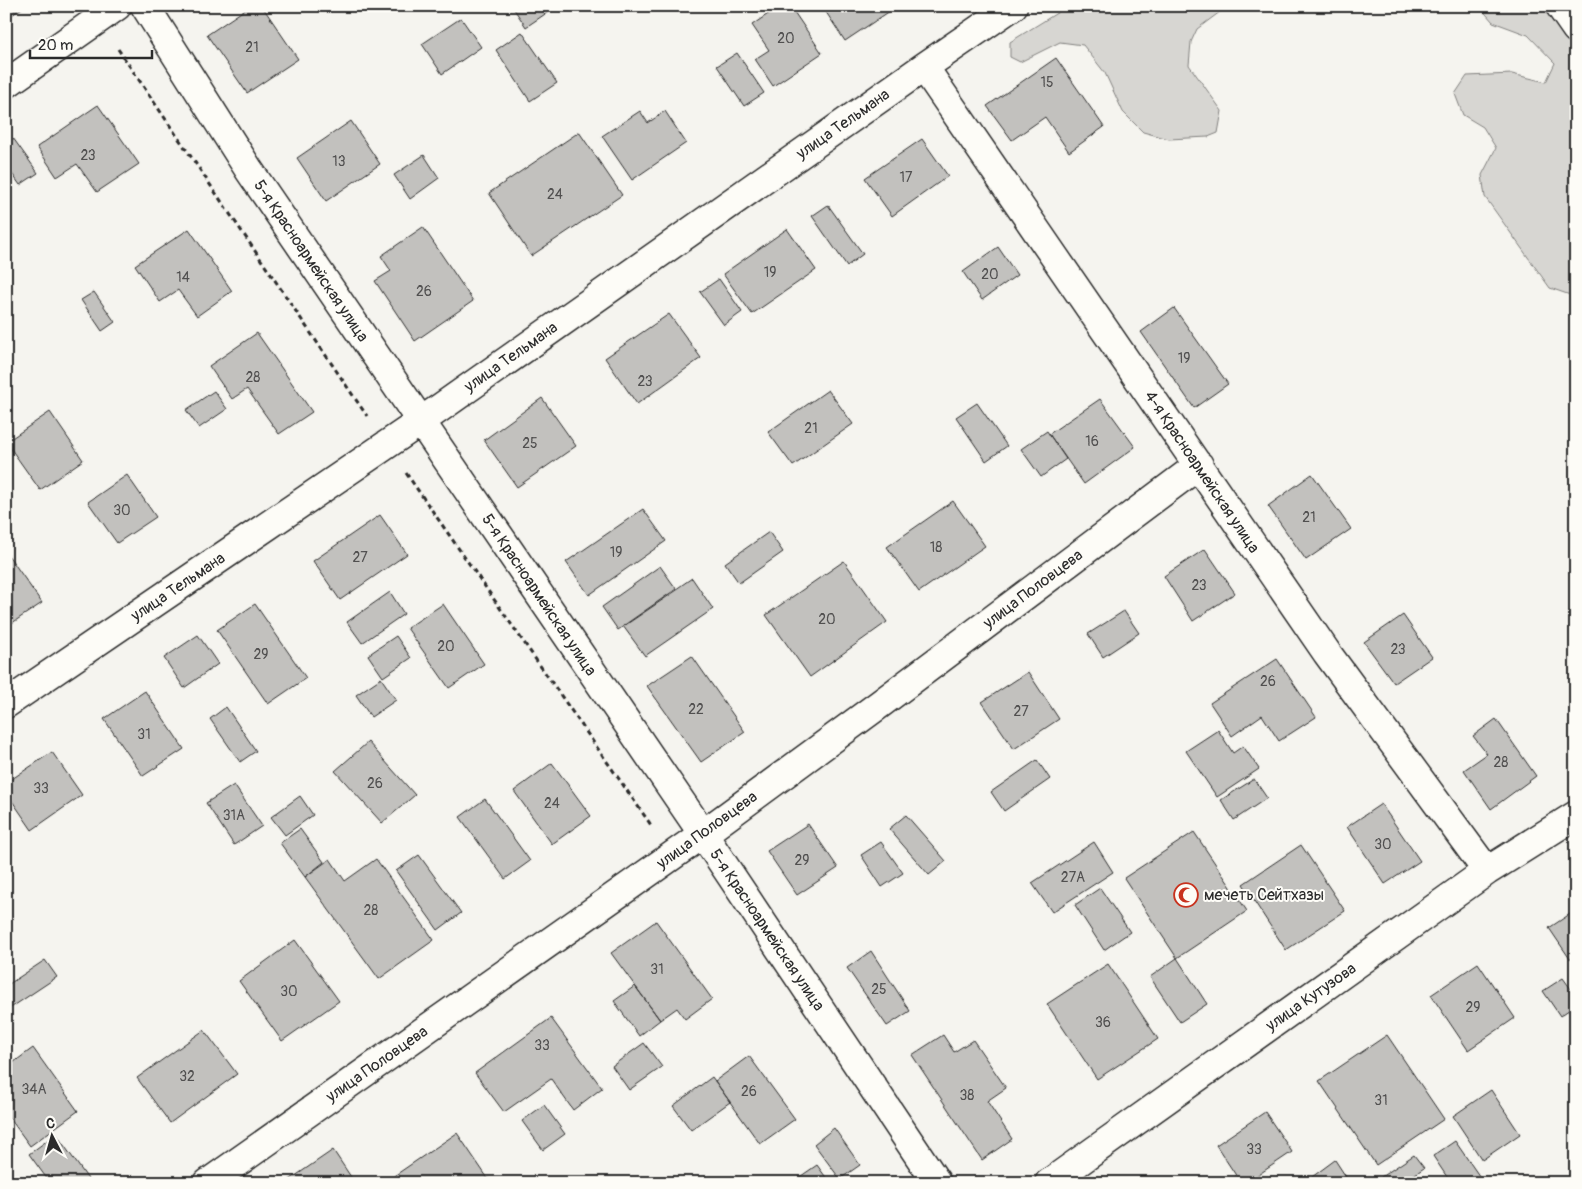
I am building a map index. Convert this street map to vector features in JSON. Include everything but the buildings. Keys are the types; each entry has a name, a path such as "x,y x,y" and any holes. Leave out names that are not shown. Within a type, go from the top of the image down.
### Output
{"street":[{"name":"5-я Красноармейская улица","path":"144,6 249,170 703,834 937,1183"},
{"name":"улица Тельмана","path":"6,704 420,422 924,67 1014,6"},
{"path":"1560,6 1576,29"},
{"path":"6,84 108,13"},
{"name":"4-я Красноармейская улица","path":"924,67 1327,653 1487,872"},
{"name":"улица Половцева","path":"208,1183 703,834 1198,466"},
{"name":"улица Кутузова","path":"1049,1183 1487,872 1576,815"}],"path":[{"path":"108,13 387,444 672,856"}],"shaded area":[{"path":"1068,6 1228,6 1197,29 1191,42 1189,65 1222,111 1218,133 1208,137 1169,139 1143,132 1123,112 1105,73 1083,45 1060,42 1020,62 1010,57 1010,42"},
{"path":"1479,6 1551,6 1576,37 1576,297 1550,288 1485,197 1482,175 1496,148 1483,127 1463,115 1455,94 1467,76 1512,74 1546,82 1555,63 1528,35 1493,22"}],"place":[{"name":"мечеть Сейтхазы","path":"1186,895"}]}
